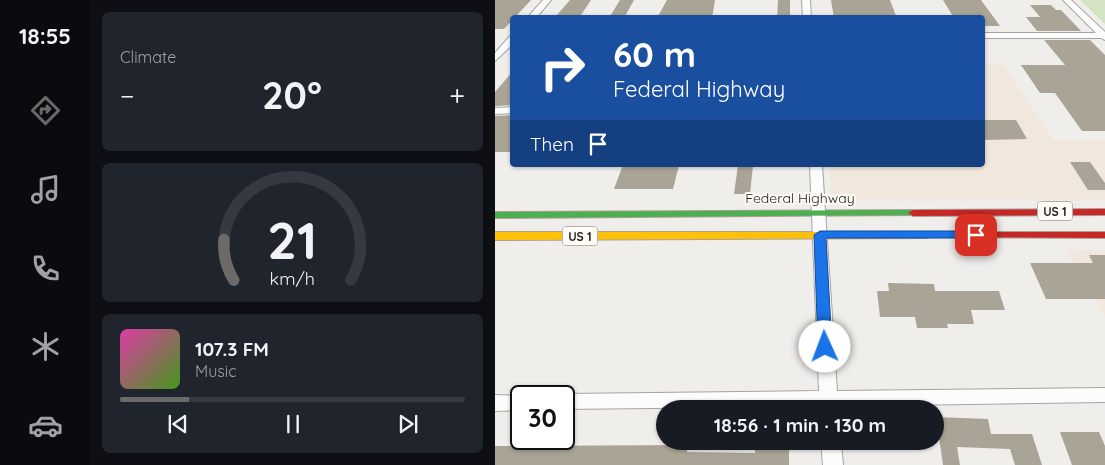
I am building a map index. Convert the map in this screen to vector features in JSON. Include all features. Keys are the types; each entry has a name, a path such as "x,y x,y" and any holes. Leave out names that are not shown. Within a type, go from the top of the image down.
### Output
{"main road":[{"name":"Federal Highway","path":"495,215 1105,212"},
{"name":"US 1","path":"495,236 1105,235"}],"street":[{"path":"534,15 547,0"},
{"path":"806,0 807,15"},
{"path":"1067,0 1104,36"},
{"path":"985,36 1104,36"},
{"path":"495,39 510,39"},
{"path":"495,58 510,41"},
{"path":"495,107 510,108"},
{"path":"495,110 510,108"},
{"path":"815,167 829,400"},
{"path":"932,400 1105,395"},
{"path":"575,402 656,402"},
{"path":"495,403 510,403"},
{"path":"832,450 833,465"}],"shaded area":[{"path":"985,65 1004,65 1053,140 1105,140 1105,201 832,200 829,167 985,167"},
{"path":"1067,249 1105,250 1105,317"}],"green space":[{"path":"1080,0 1105,0 1105,24"}],"building":[{"path":"495,0 531,0 517,15 510,15 510,23 504,29 495,29"},
{"path":"570,0 591,0 581,15 557,15"},
{"path":"620,0 634,0 626,15 611,15"},
{"path":"667,0 715,0 712,15 659,15"},
{"path":"778,0 790,0 790,15 777,15"},
{"path":"831,0 890,0 896,15 834,15"},
{"path":"943,0 981,0 1000,26 985,26 985,15 952,15"},
{"path":"1030,5 1051,5 1056,10 1061,10 1081,31 1037,31 1026,17 1040,17"},
{"path":"1044,40 1090,40 1105,55 1105,131 1082,131 1055,93 1040,93 1021,65 1065,65"},
{"path":"510,74 510,105 495,106 495,92"},
{"path":"510,115 510,152 495,152 495,116"},
{"path":"985,120 1016,120 1027,139 985,140"},
{"path":"1070,162 1090,162 1105,183 1105,190 1088,190"},
{"path":"622,167 678,167 673,189 614,189"},
{"path":"738,167 753,167 750,194 734,194"},
{"path":"1089,255 1105,255 1105,299 1046,299 1030,263 1093,263"},
{"path":"888,283 934,284 935,291 999,291 1005,310 971,310 974,324 947,324 948,328 917,328 915,317 880,317 877,291 889,291"},
{"path":"944,417 988,419 991,434 1032,434 1042,465 1015,465 1010,449 957,447 960,465 943,465 941,450 944,450"},
{"path":"1060,432 1099,432 1105,446 1105,465 1072,465"},
{"path":"656,445 656,450 755,453 755,450 789,450 789,465 495,465 495,446 510,446 510,450 575,450 575,446"}],"traffic: fast":[{"path":"495,215 913,213"}],"traffic: slow":[{"path":"495,236 926,235"}],"traffic: jam":[{"path":"913,213 1105,212"},
{"path":"926,235 1105,235"}],"route":[{"path":"825,347 820,235 976,235"}]}
